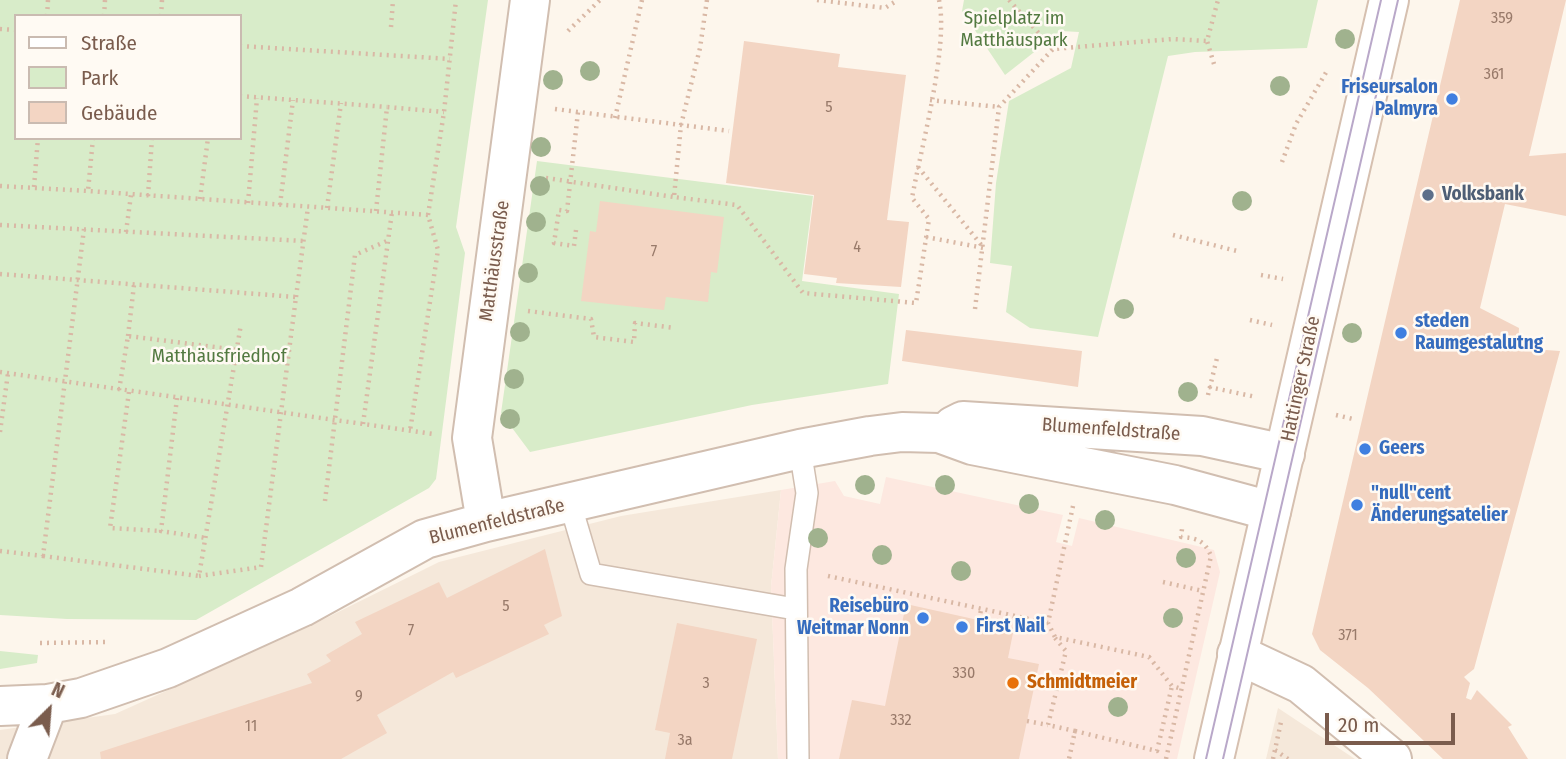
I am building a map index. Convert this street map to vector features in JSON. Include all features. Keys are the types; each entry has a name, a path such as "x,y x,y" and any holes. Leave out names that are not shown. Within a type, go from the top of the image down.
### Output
{"street":[{"name":"Matthäusstraße","path":"486,522 472,438 530,0"},
{"name":"Hattinger Straße","path":"1214,759 1389,0"},
{"name":"Blumenfeldstraße","path":"939,433 963,421 1156,432 1202,436 1285,454"},
{"name":"Blumenfeldstraße","path":"0,706 48,704 102,691 211,651 302,607 425,539 486,522 800,449 902,432 939,433 972,445 1175,485 1270,511"},
{"path":"1237,654 1301,684 1392,759"},
{"path":"27,759 48,704"}],"lane":[{"path":"798,759 796,569 807,493 800,449"},
{"path":"570,503 591,574 796,609"}],"path":[{"path":"391,27 393,0"},
{"path":"410,431 438,250 428,215 444,112 456,0"},
{"path":"615,118 642,0"},
{"path":"674,197 681,125 701,48 707,0"},
{"path":"817,0 885,8 898,0"},
{"path":"507,173 737,205 803,293 916,303 929,219 912,198 942,15 939,0"},
{"path":"1009,0 1053,49"},
{"path":"1214,64 1207,41 1218,0"},
{"path":"975,309 999,107 1053,49 1173,39 1207,41"},
{"path":"242,46 450,60"},
{"path":"1282,162 1296,124 1330,64"},
{"path":"242,96 444,112"},
{"path":"248,203 257,98"},
{"path":"281,205 293,100"},
{"path":"930,100 999,107"},
{"path":"327,208 341,103"},
{"path":"516,104 729,131"},
{"path":"376,211 387,107"},
{"path":"576,230 574,246 554,243 559,210 567,211 578,112"},
{"path":"34,187 38,140"},
{"path":"88,191 93,140"},
{"path":"148,195 152,140"},
{"path":"200,199 208,140"},
{"path":"918,166 984,248"},
{"path":"0,186 428,215"},
{"path":"126,232 131,195"},
{"path":"0,551 199,576 261,567 308,207"},
{"path":"363,424 392,212"},
{"path":"0,225 304,241"},
{"path":"43,556 84,229"},
{"path":"1173,235 1237,251"},
{"path":"926,237 984,248"},
{"path":"324,501 355,255 389,240"},
{"path":"0,274 296,297"},
{"path":"119,390 134,285"},
{"path":"489,307 591,318 594,337 634,342 635,323 675,328"},
{"path":"199,576 241,324"},
{"path":"128,336 237,350"},
{"path":"1207,399 1217,358"},
{"path":"0,372 281,414 472,438"},
{"path":"0,432 8,373"},
{"path":"1209,387 1232,392"},
{"path":"129,392 110,528 161,531 206,538"},
{"path":"161,531 177,397"},
{"path":"1327,413 1353,418"},
{"path":"1048,725 1066,651 1048,623 1073,501"},
{"path":"1027,721 1169,756 1211,556 1208,547 1196,538 1181,537"},
{"path":"796,569 1048,623"},
{"path":"1163,582 1203,591"},
{"path":"979,620 981,610"},
{"path":"1055,637 1149,657 1172,686 1182,689"},
{"path":"1035,683 1058,687"},
{"path":"1157,751 1172,686"},
{"path":"1273,759 1283,714"},
{"path":"1069,759 1075,731"},
{"path":"1275,750 1288,759"}],"shaded area":[{"path":"886,477 1063,515 1056,542 1072,546 1079,518 1214,550 1220,572 1177,759 778,759 771,587 781,490 835,481 844,496 880,504"},
{"path":"781,490 771,587 778,759 0,759 0,730 115,714 306,628 439,562 621,516"},
{"path":"1278,708 1355,759 1266,759"}],"green space":[{"name":"Matthäusfriedhof","path":"0,0 488,0 456,227 465,253 436,479 429,488 196,620 67,619 0,615"},
{"name":"Spielplatz im Matthäuspark","path":"964,0 1318,0 1307,48 1195,52 1168,56 1098,337 1030,328 1006,312 1012,266 990,263 996,183 1009,101 1071,68 1079,32 1061,31 1005,75 962,11"},
{"path":"537,161 813,196 802,281 899,294 888,384 752,405 530,452 501,413"},
{"path":"0,651 38,655 37,663 0,669"}],"building":[{"path":"1460,0 1566,0 1529,156 1566,153 1566,216 1505,204 1480,308 1519,328 1518,348 1560,351 1474,669 1464,677 1470,683 1466,698 1471,700 1477,690 1512,725 1508,727 1528,759 1443,759 1368,688 1320,650 1312,634"},
{"path":"744,41 840,54 838,67 906,75 887,220 909,222 901,287 836,283 837,278 804,274 814,195 726,183"},
{"path":"600,201 724,217 717,273 711,272 708,302 666,297 664,310 581,301 590,231 596,232"},
{"path":"906,330 1082,351 1078,387 902,361"},
{"path":"545,549 562,616 544,625 549,634 456,678 453,672 377,715 387,733 341,759 101,759 100,752 312,683 307,674 331,661 326,655 362,634 355,622 439,582 447,598"},
{"path":"906,604 1014,628 1008,658 1039,664 1019,759 839,759 852,700 885,706"},
{"path":"677,623 757,639 732,759 665,759 670,733 655,730"}],"tram line":[{"path":"1206,759 1381,0"},
{"path":"1223,759 1398,0"}],"place":[{"name":"Friseursalon Palmyra","path":"1452,99"},
{"name":"Volksbank","path":"1428,195"},
{"name":"steden Raumgestalutng","path":"1401,333"},
{"name":"Geers","path":"1365,449"},
{"name":"\"null\"cent Änderungsatelier","path":"1357,505"},
{"name":"Reisebüro Weitmar Nonn","path":"923,618"},
{"name":"First Nail","path":"962,627"},
{"name":"Schmidtmeier","path":"1013,683"}]}
